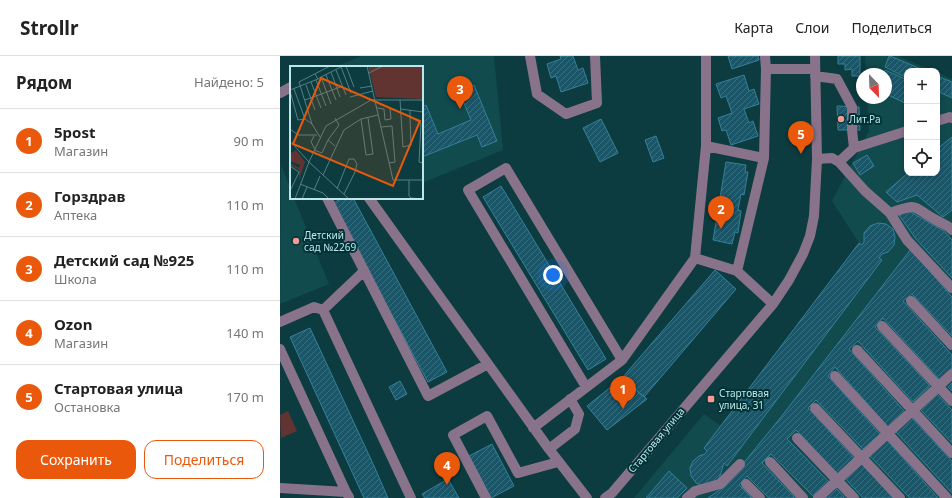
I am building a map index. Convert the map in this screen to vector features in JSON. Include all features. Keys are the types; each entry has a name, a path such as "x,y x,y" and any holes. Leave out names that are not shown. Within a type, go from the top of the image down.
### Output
{"street":[{"path":"530,56 537,94 566,114 597,103 595,56"},
{"path":"533,428 622,360 695,258 706,146 706,56"},
{"path":"737,271 764,158 765,56"},
{"name":"Стартовая улица","path":"605,498 612,493 773,304 789,280 810,236 816,196 817,159 815,56"},
{"path":"766,69 815,72 837,79 852,106 854,148"},
{"path":"280,93 290,88"},
{"path":"940,120 950,117 952,118"},
{"path":"839,162 854,148 904,131"},
{"path":"706,146 764,158"},
{"path":"817,159 832,158 839,162 865,191 890,213 907,240 952,288"},
{"path":"586,387 468,190 506,168 622,360"},
{"path":"328,199 428,396 488,364"},
{"path":"370,199 533,428 587,498"},
{"path":"890,213 907,206 917,207 936,220 950,225"},
{"path":"695,258 737,271 773,304"},
{"path":"323,310 364,271"},
{"path":"911,301 952,345"},
{"path":"280,322 314,307 323,310 411,498"},
{"path":"882,326 952,402"},
{"path":"280,349 348,495"},
{"path":"857,350 952,453"},
{"path":"818,498 863,457 887,432 952,374"},
{"path":"835,376 947,498"},
{"path":"549,450 575,429 579,414 570,399"},
{"path":"815,408 863,457 900,498"},
{"path":"486,498 453,435 488,416 518,473 558,462"},
{"path":"797,438 854,498"},
{"path":"770,462 803,498"},
{"path":"687,498 695,491 720,484 740,464"},
{"path":"746,484 760,498"},
{"path":"280,488 348,495"}],"shaded area":[{"path":"362,56 494,56 503,150 423,183 423,66 337,66"},
{"path":"865,56 898,56 927,68 904,68 904,176 940,176 940,73 952,79 952,498 634,498 704,414 721,426 859,243 832,201 869,131 867,104 892,104 892,68 866,68"},
{"name":"Детский сад №2269","path":"281,165 290,188 290,199 294,199 329,284 280,304"},
{"path":"288,411 297,431 281,438 280,415"}],"building":[{"path":"560,56 573,56 578,70 583,68 588,83 561,92 556,76 551,78 547,64 561,59"},
{"path":"728,56 758,56 759,60 732,69"},
{"path":"838,56 860,56 860,68 856,68 856,76 852,76 852,69 845,70 845,64 838,64"},
{"path":"890,56 919,68 904,68 904,76 892,70 892,68 885,67"},
{"path":"892,73 904,79 904,103 892,97"},
{"path":"744,75 749,91 754,89 759,104 744,109 749,123 753,121 758,136 731,145 726,130 722,131 718,118 732,113 726,96 721,98 716,84"},
{"path":"940,77 952,82 952,98 940,92"},
{"path":"474,85 497,141 482,147 477,135 423,157 423,106 426,105 438,134 471,120 459,91"},
{"path":"837,106 859,107 860,130 838,130"},
{"path":"601,119 618,153 600,162 583,128"},
{"path":"656,136 664,158 653,162 645,140"},
{"path":"952,137 952,210 943,217 917,195 897,202 886,192 905,176 940,176 940,147"},
{"path":"867,155 874,166 860,175 853,163"},
{"path":"726,162 746,165 745,172 748,172 744,195 741,194 738,210 741,211 738,233 735,232 732,244 713,240"},
{"path":"501,186 606,359 588,370 483,197"},
{"path":"340,199 354,199 447,372 428,382 332,204"},
{"path":"909,211 944,231 952,240 952,278 916,239 899,215"},
{"path":"878,223 886,224 893,229 895,237 894,245 888,252 882,254 879,258 882,260 727,466 724,463 719,479 704,486 696,483 691,476 690,468 693,461 699,456 705,454 707,451 704,448 859,243 862,245 864,242 864,233 870,226"},
{"path":"911,249 952,297 952,336 912,294 903,301 952,355 952,368 940,380 883,318 875,327 930,386 913,402 858,341 849,349 905,412 888,427 835,367 828,376 880,434 863,449 816,400 808,408 854,458 838,474 796,430 787,439 829,482 814,497 771,454 762,463 795,498 769,498 747,476 739,485 752,498 708,498 725,486 781,417"},
{"path":"715,270 736,289 644,397 622,378"},
{"path":"310,328 388,498 364,498 290,337"},
{"path":"622,378 647,399 607,430 587,406"},
{"path":"400,381 407,394 396,400 389,387"},
{"path":"952,383 952,391 948,387"},
{"path":"936,393 952,410 952,443 919,408"},
{"path":"911,417 952,461 952,493 895,431"},
{"path":"886,439 938,498 910,498 869,455"},
{"path":"492,444 514,486 491,498 469,456"},
{"path":"861,462 893,498 863,498 844,477"},
{"path":"669,471 687,488 677,498 646,498"},
{"path":"448,479 459,498 425,498 422,494"},
{"path":"835,487 845,498 823,498"}],"place":[{"name":"Детский сад №925","path":"460,109"},
{"name":"Лит.Ра","path":"841,119"},
{"name":"Стартовая улица","path":"801,154"},
{"name":"Горздрав","path":"721,229"},
{"name":"Детский сад №2269","path":"296,241"},
{"name":"Стартовая улица, 31","path":"711,399"},
{"name":"5post","path":"623,409"},
{"name":"Ozon","path":"447,485"}]}
